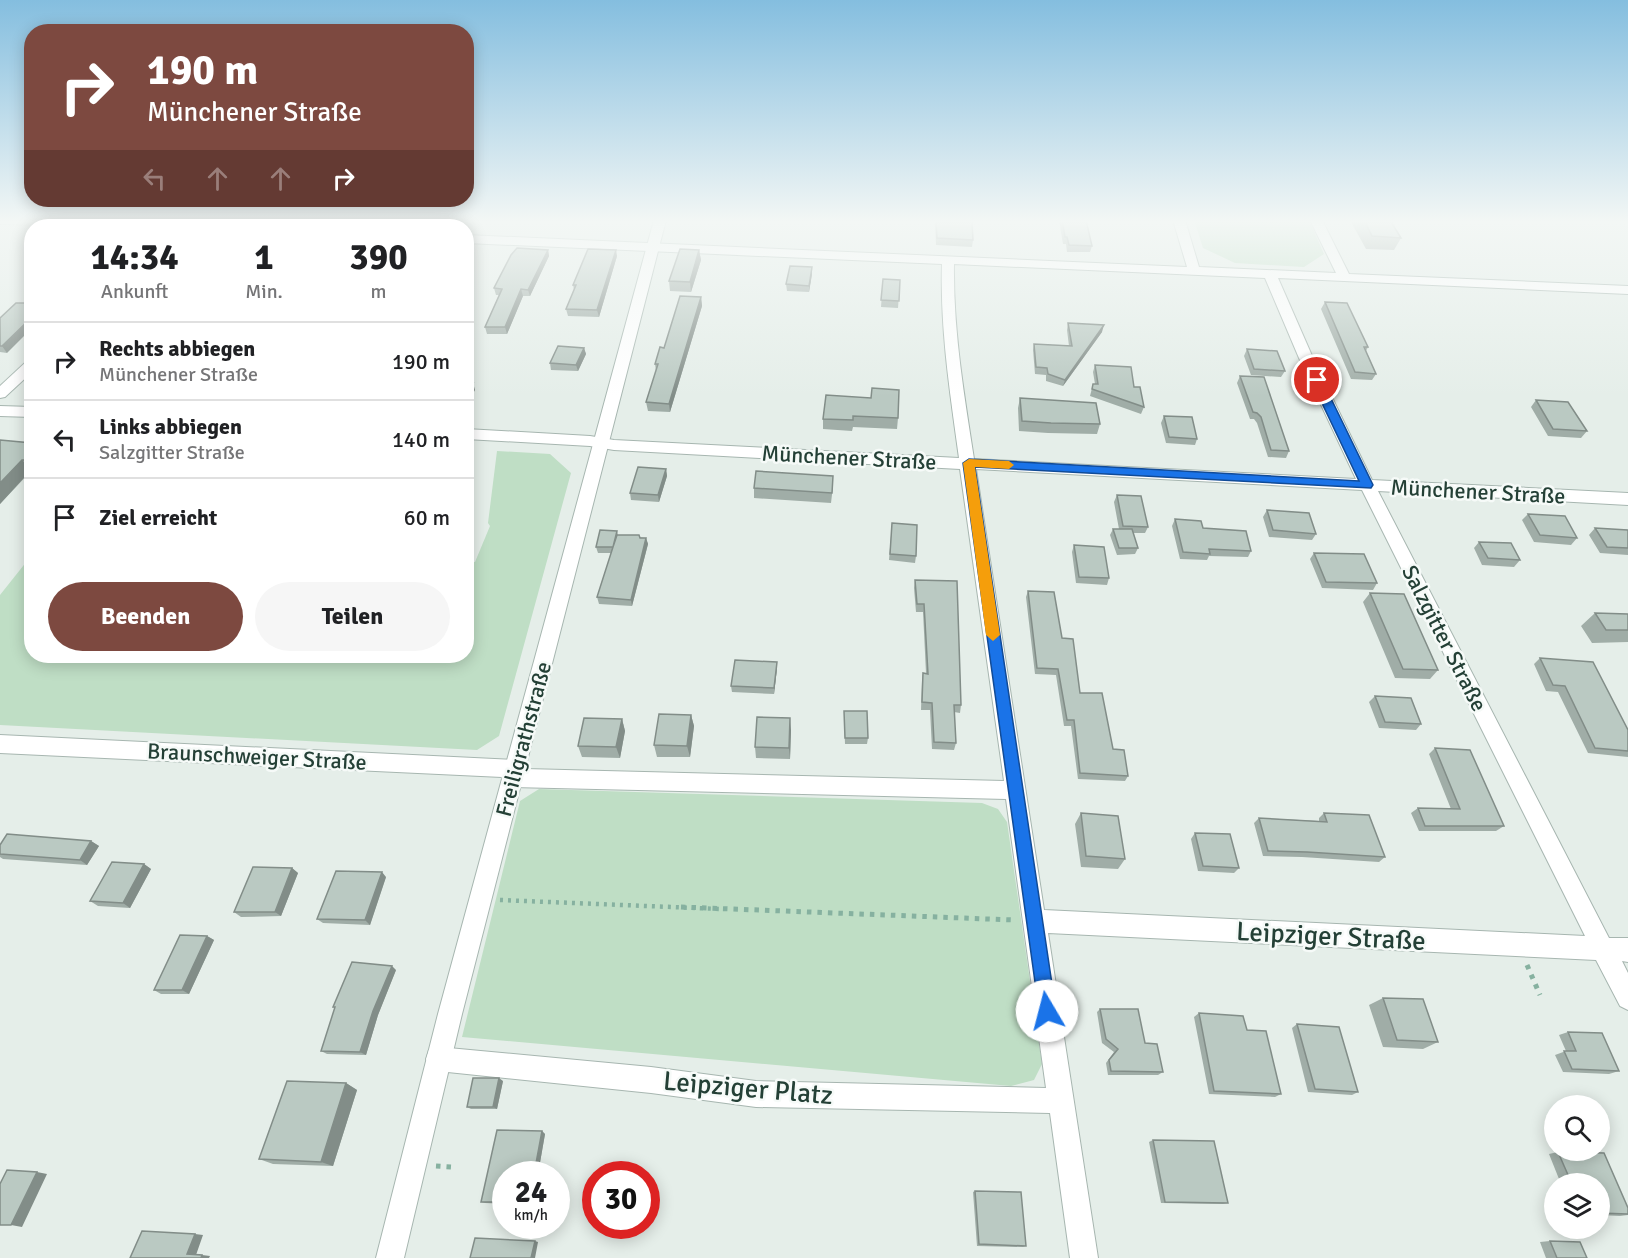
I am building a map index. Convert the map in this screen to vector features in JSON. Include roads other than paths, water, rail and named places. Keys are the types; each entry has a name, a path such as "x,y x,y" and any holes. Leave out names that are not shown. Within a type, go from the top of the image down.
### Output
{"street":[{"name":"Freiligrathstraße","path":"390,1258 438,1059 645,279"},
{"path":"948,279 947,306 951,352 1084,1258"},
{"name":"Salzgitter Straße","path":"1272,279 1306,358 1367,485 1628,998"},
{"path":"1361,279 1628,290"},
{"path":"0,394 24,372"},
{"path":"0,411 24,412"},
{"name":"Münchener Straße","path":"474,435 1628,499"},
{"name":"Braunschweiger Straße","path":"0,744 513,773"},
{"path":"513,773 1014,790"},
{"name":"Leipziger Straße","path":"1034,921 1628,950"},
{"name":"Leipziger Platz","path":"438,1059 651,1080 756,1094 1060,1101"}]}
